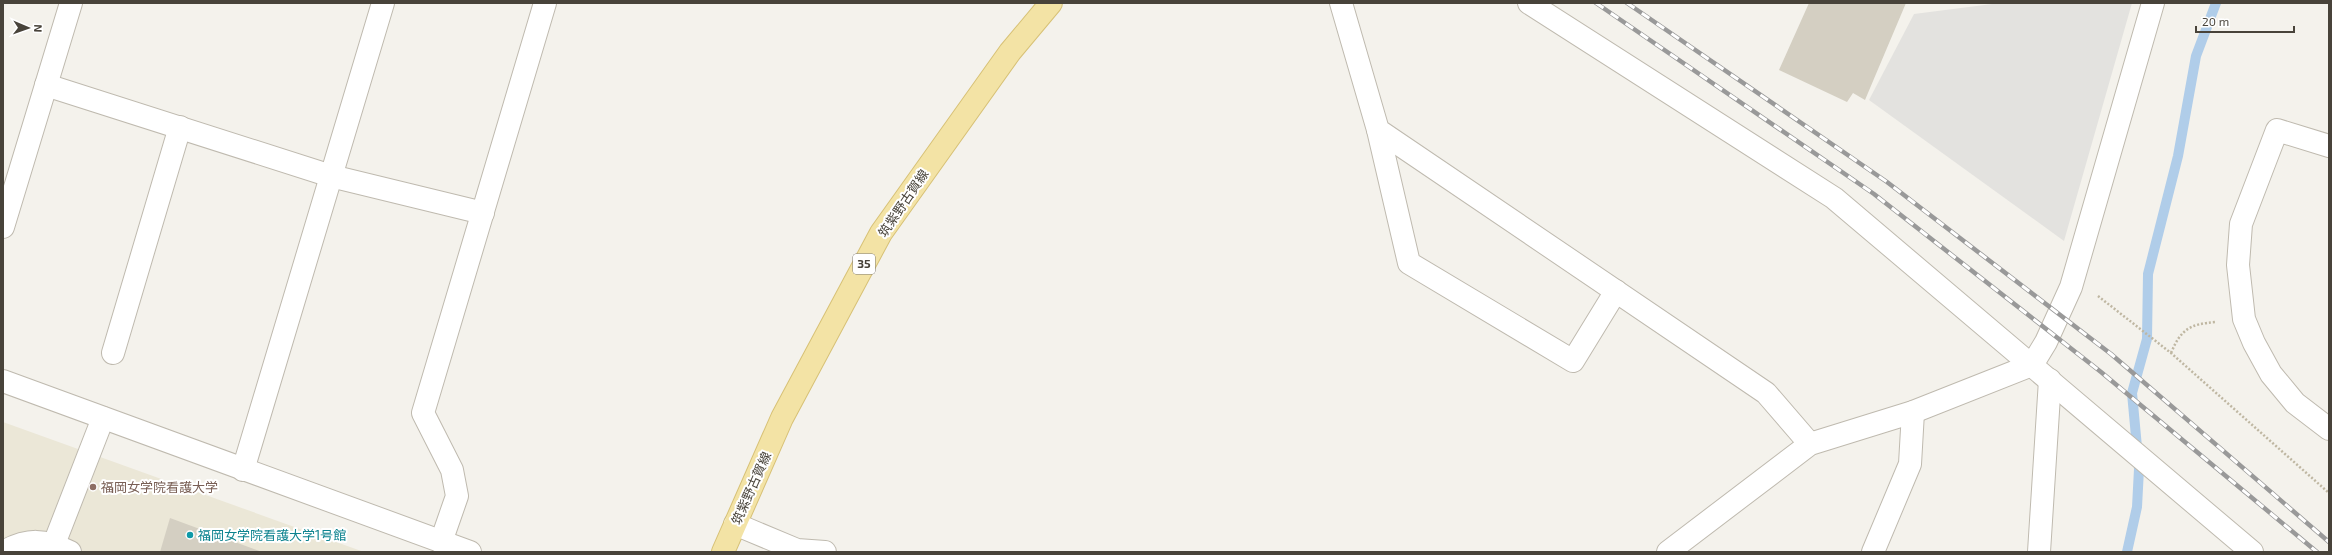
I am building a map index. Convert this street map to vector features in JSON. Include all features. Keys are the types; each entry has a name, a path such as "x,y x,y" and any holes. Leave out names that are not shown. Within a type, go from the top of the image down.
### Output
{"main road":[{"name":"筑紫野古賀線","path":"723,552 782,418 881,233 1010,52 1051,3"}],"street":[{"path":"3,227 71,3"},
{"path":"243,470 383,3"},
{"path":"441,542 457,496 452,470 423,413 545,3"},
{"path":"1341,3 1378,130 1410,263 1573,361 1616,291"},
{"path":"1529,3 1834,198 2252,552"},
{"path":"1668,552 1810,444 1913,412 2032,365 2046,342 2071,287 2153,3"},
{"path":"46,85 332,176 483,213"},
{"path":"113,353 180,127"},
{"path":"1378,130 1766,392 1810,444"},
{"path":"2329,146 2277,130 2241,224 2238,265 2244,319 2254,343 2271,374 2295,403 2329,429"},
{"path":"2039,552 2050,380"},
{"path":"3,381 470,552"},
{"path":"1873,552 1910,464 1913,412"},
{"path":"3,552 17,544 36,541 62,548 103,418"},
{"path":"735,524 797,550 825,552"}],"path":[{"path":"2115,311 2163,346 2329,493"},
{"path":"2171,353 2178,336 2196,324 2244,319"}],"shaded area":[{"path":"2000,3 2132,3 2064,241 1869,100 1914,14"},
{"name":"福岡女学院看護大学","path":"3,422 364,552 3,552"}],"building":[{"path":"1809,3 1906,3 1865,100 1853,93 1847,102 1779,70"},
{"name":"福岡女学院看護大学1号館","path":"170,518 262,552 160,552"}],"waterway":[{"path":"2127,552 2137,507 2139,469 2132,393 2147,339 2148,274 2178,156 2196,56 2216,3"}],"railway":[{"path":"1596,3 1874,194 2101,372 2317,552"},
{"path":"1627,3 1887,182 2111,354 2329,542"}],"place":[{"name":"福岡女学院看護大学","path":"93,487"},
{"name":"福岡女学院看護大学1号館","path":"190,535"}]}
